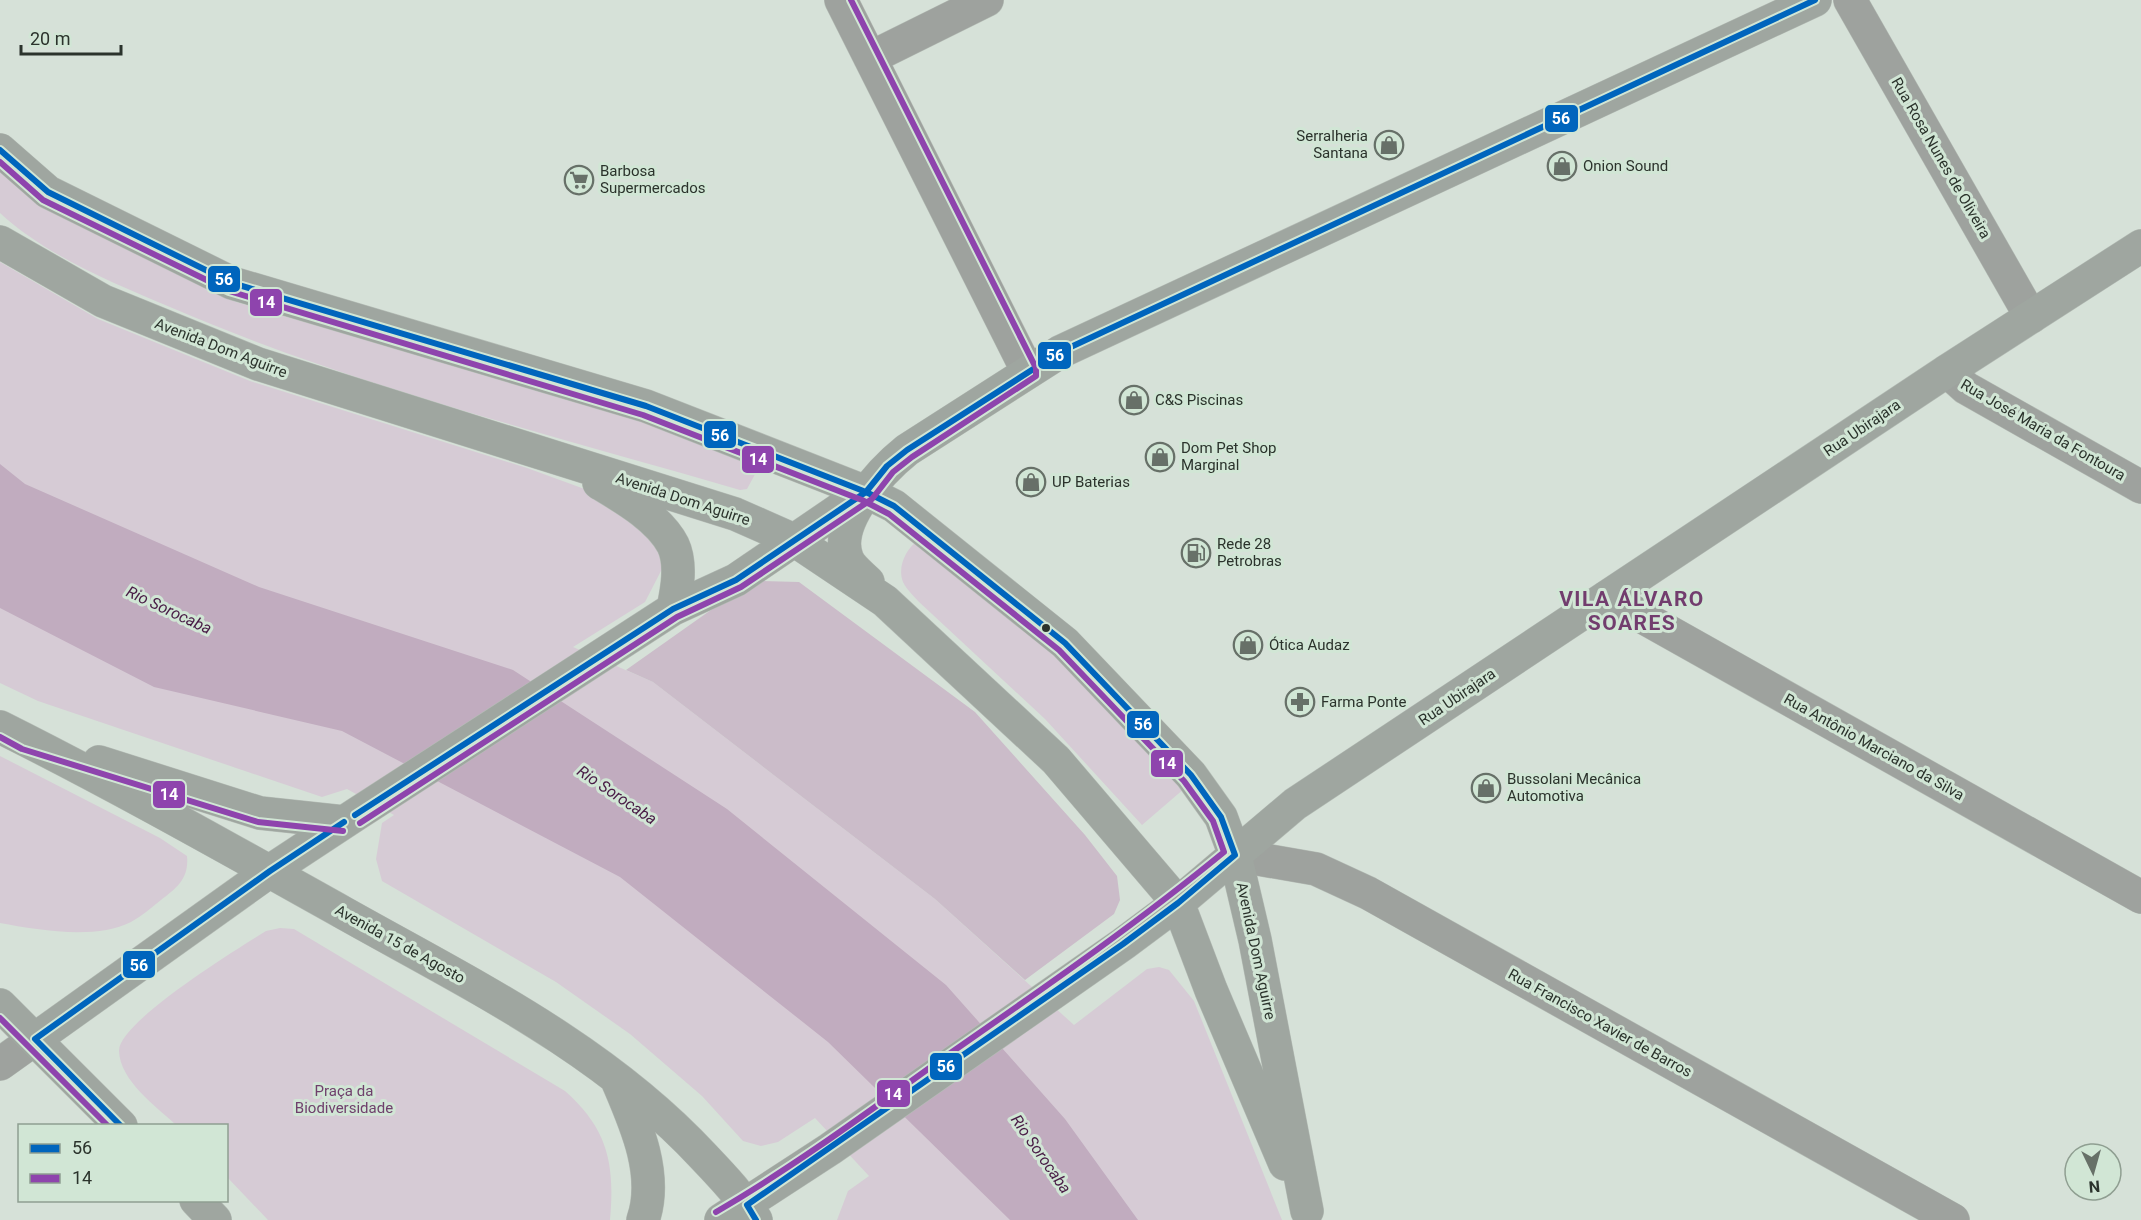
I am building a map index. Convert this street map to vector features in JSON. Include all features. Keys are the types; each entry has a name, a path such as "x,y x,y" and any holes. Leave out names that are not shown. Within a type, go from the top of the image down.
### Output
{"main road":[{"path":"885,601 847,560 844,547 847,530 866,492 886,466 907,450 1060,352 1815,0"},
{"name":"Avenida Dom Aguirre","path":"0,150 48,192 232,283 646,406 866,492 894,506 1065,643 1191,775 1221,818 1235,855 1255,940 1309,1216"},
{"name":"Avenida Dom Aguirre","path":"0,242 103,301 258,364 735,514 794,540 885,601 1056,760 1178,903 1254,1095 1309,1216"},
{"name":"Rua Ubirajara","path":"742,1215 793,1174 1178,903 1295,804 1947,371 2141,246"},
{"path":"553,456 634,505 672,544 678,582 662,616"},
{"path":"35,1039 270,870 662,616 736,580 866,492"},
{"path":"13,733 260,813 349,818"},
{"name":"Avenida 15 de Agosto","path":"13,733 270,870 550,1029 616,1075 680,1131 742,1215"},
{"path":"0,1005 121,1124"},
{"path":"616,1075 633,1118 649,1178 648,1206 643,1220"},
{"path":"198,1202 215,1220"}],"street":[{"path":"841,0 1029,372"},
{"path":"870,58 987,0"},
{"name":"Rua Rosa Nunes de Oliveira","path":"1850,0 2031,316"},
{"name":"Rua José Maria da Fontoura","path":"1947,371 1966,388 2141,487"},
{"name":"Rua Antônio Marciano da Silva","path":"1607,597 2141,897"},
{"name":"Rua Francisco Xavier de Barros","path":"1235,855 1316,869 1368,893 1953,1220"},
{"path":"0,1064 35,1039"}],"green space":[{"path":"0,163 117,242 236,302 618,413 759,467 747,489 740,490 380,385 239,335 80,267 18,228 0,213"},
{"path":"0,262 98,319 250,381 527,468 590,491 615,505 658,547 662,569 645,602 573,647 653,682 935,899 1074,1025 1147,969 1159,967 1169,970 1194,1001 1282,1220 837,1220 848,1191 869,1176 815,1118 778,1142 761,1146 743,1141 702,1096 630,1034 556,982 382,881 376,859 382,823 394,815 347,789 322,797 38,701 0,683"},
{"path":"919,540 1041,640 1185,788 1142,825 1045,719 908,590 901,576 902,564 910,548"},
{"path":"0,756 160,838 187,856 186,870 181,881 173,891 131,922 101,931 67,932 0,923"},
{"name":"Praça da Biodiversidade","path":"280,928 294,929 565,1091 591,1119 606,1149 611,1182 610,1220 268,1220 228,1178 228,1124 175,1124 132,1083 121,1062 119,1051 124,1038 158,1005 182,986 266,931"}],"shaded area":[{"path":"760,581 799,582 975,712 1085,835 1117,876 1120,900 1114,914 1025,980 935,899 653,682 626,670 718,605"}],"water":[{"name":"Rio Sorocaba","path":"0,464 25,484 259,587 513,670 727,809 946,985 1065,1119 1138,1220 1010,1220 828,1042 620,877 342,731 154,687 0,608"}],"transit line":[{"name":"14","path":"360,823 677,617 741,587 872,499 893,472 912,457 1036,376 1036,368 851,0"},
{"name":"56","path":"355,815 673,609 736,580 866,492 887,466 907,450 1060,352 1815,0"},
{"name":"56","path":"0,150 48,192 232,283 646,406 866,492 894,506 1065,643 1191,775 1221,817 1235,855 1178,903 1123,944 747,1205 756,1220"},
{"name":"14","path":"0,162 43,200 229,291 643,415 862,500 889,514 1059,650 1184,781 1213,821 1224,852 1190,879 1085,958 859,1119 716,1212"},
{"name":"14","path":"0,737 22,749 258,822 343,831"},
{"name":"56","path":"119,1124 35,1039 270,871 344,822"},
{"name":"14","path":"0,1018 106,1124"}],"place":[{"name":"Serralheria Santana","path":"1389,145"},
{"name":"Onion Sound","path":"1562,166"},
{"name":"Barbosa Supermercados","path":"579,180"},
{"name":"C&S Piscinas","path":"1134,400"},
{"name":"Dom Pet Shop Marginal","path":"1160,457"},
{"name":"UP Baterias","path":"1031,482"},
{"name":"Rede 28 Petrobras","path":"1196,553"},
{"name":"Ótica Audaz","path":"1248,645"},
{"name":"Farma Ponte","path":"1300,702"},
{"name":"Bussolani Mecânica Automotiva","path":"1486,788"}],"district":[{"name":"VILA ÁLVARO SOARES","path":"1632,611"}]}
